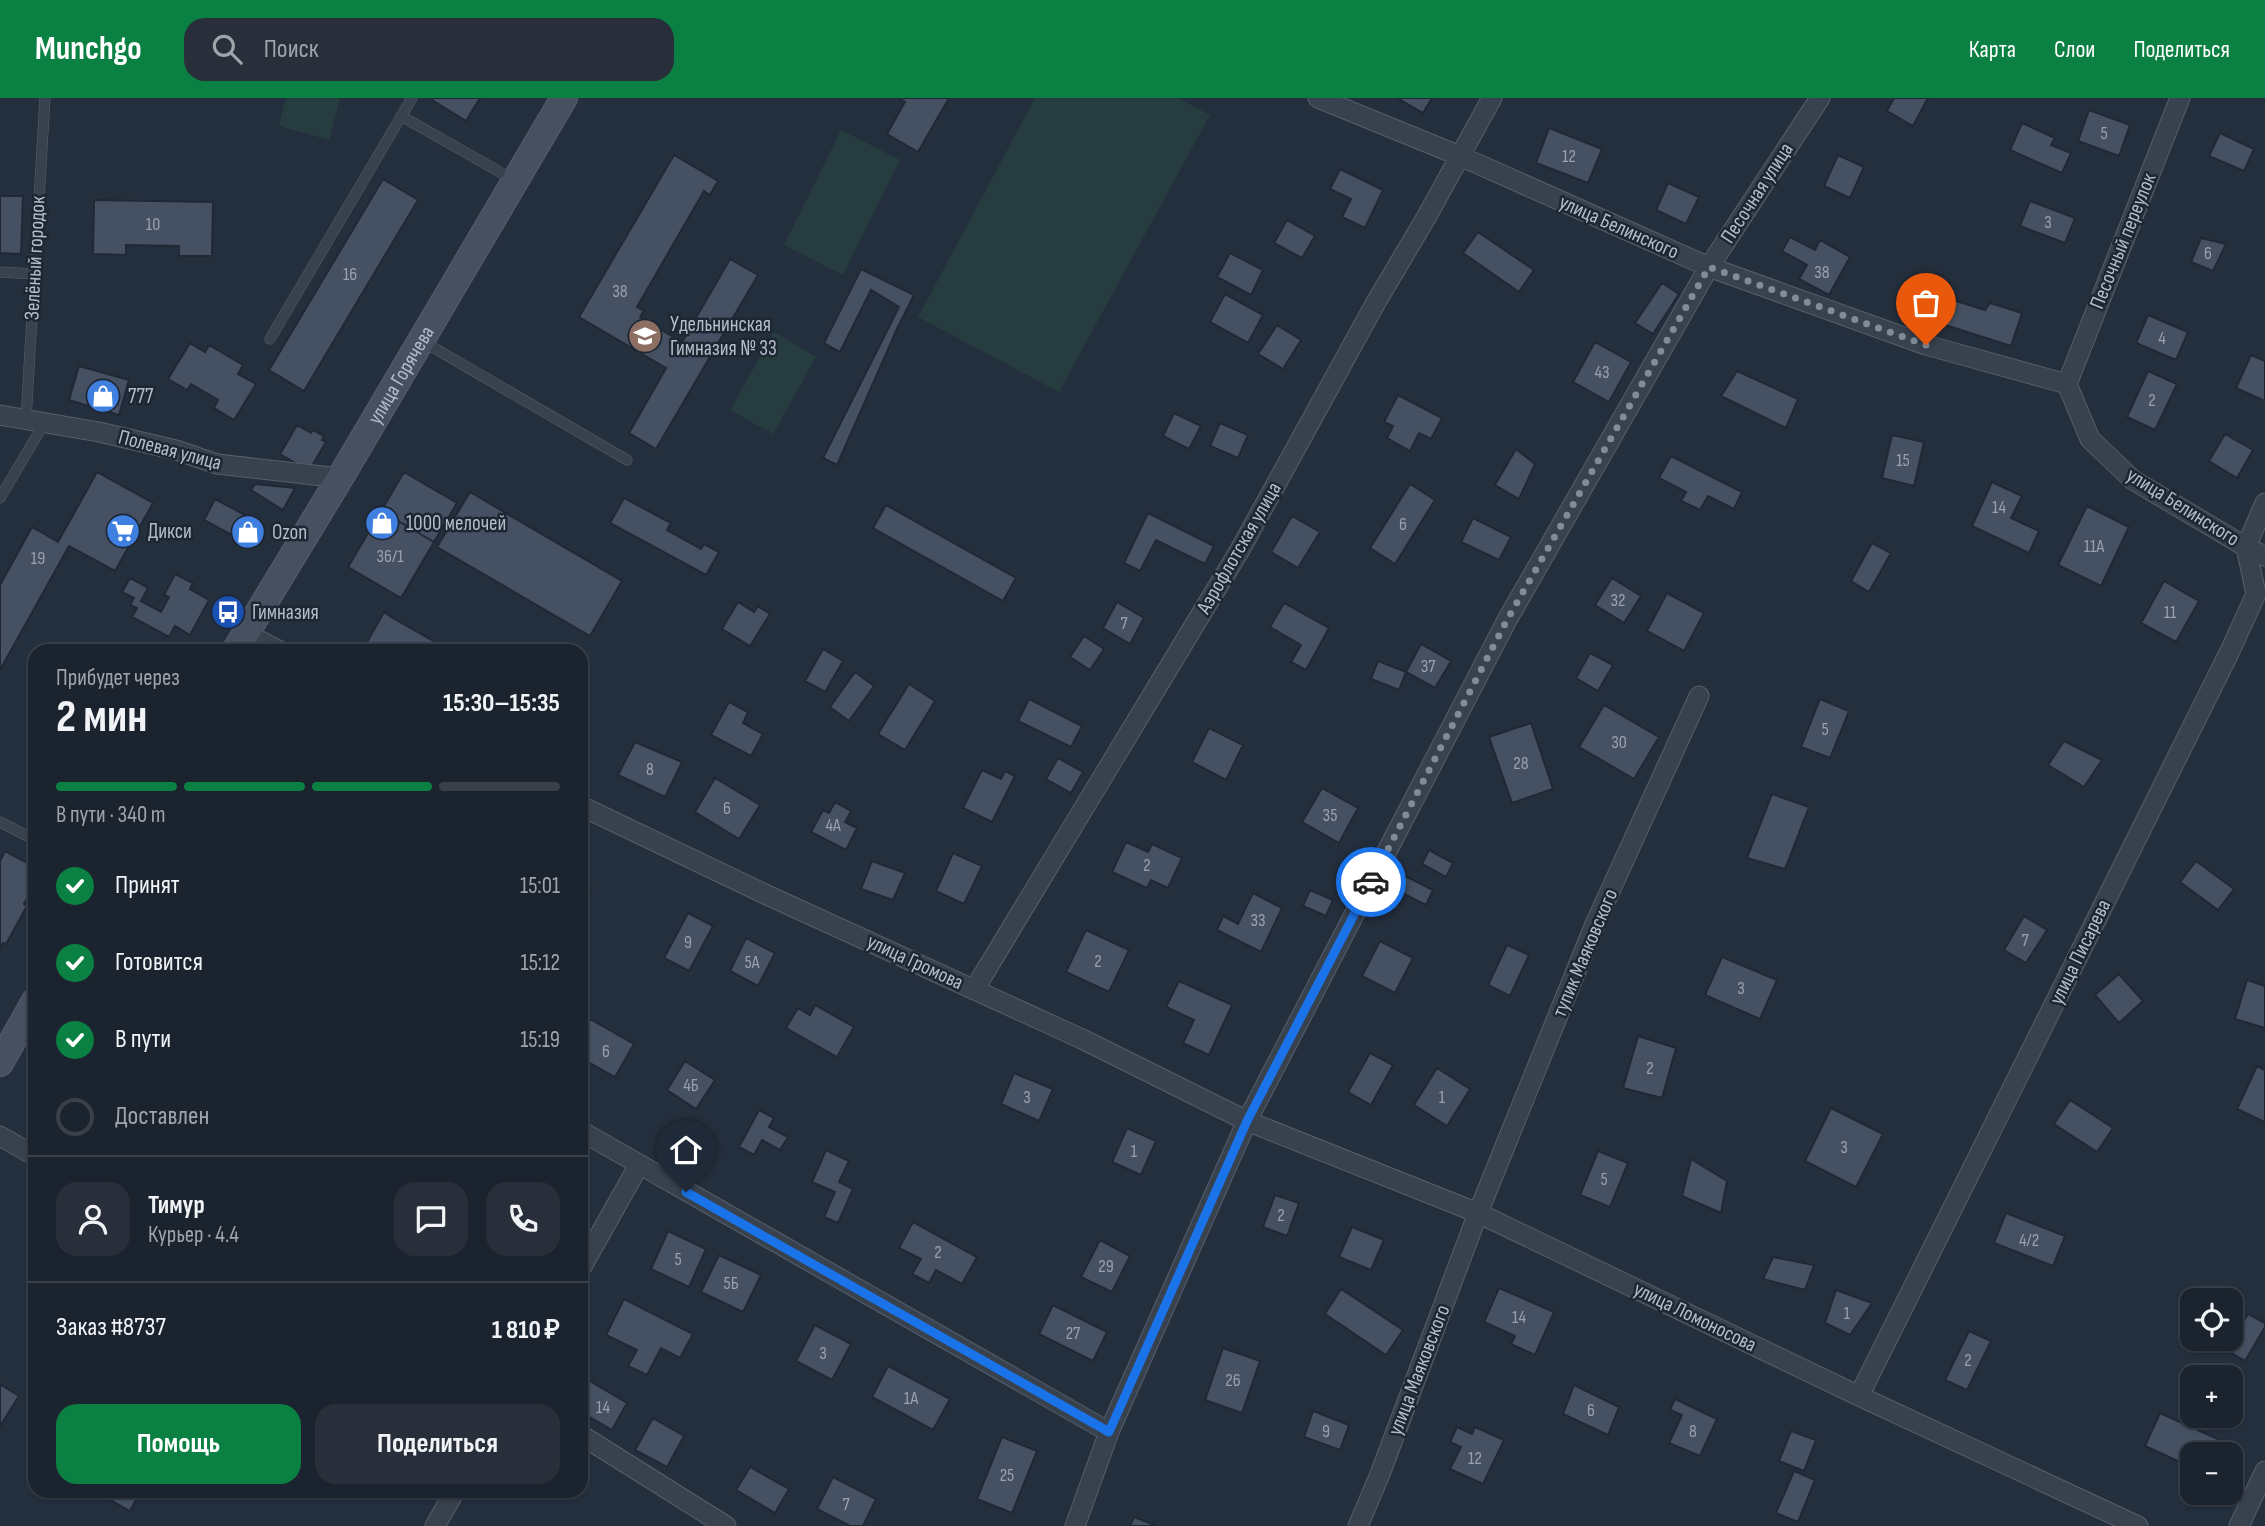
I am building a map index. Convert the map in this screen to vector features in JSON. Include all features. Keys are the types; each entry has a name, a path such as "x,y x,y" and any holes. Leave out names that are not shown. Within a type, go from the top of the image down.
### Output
{"main road":[{"name":"улица Горячева","path":"240,642 564,98"},
{"path":"0,1063 28,1013"}],"street":[{"name":"улица Белинского","path":"1318,98 1460,156 1709,267 1926,345 2067,384 2090,439 2133,480 2246,547 2265,555"},
{"name":"Аэрофлотская улица","path":"974,990 1241,548 1374,304 1427,216 1492,98"},
{"name":"Песочная улица","path":"1075,1526 1109,1432 1247,1121 1507,620 1709,267 1820,98"},
{"name":"Песочный переулок","path":"2067,384 2180,98"},
{"name":"Полевая улица","path":"0,415 176,450 217,464 340,478"},
{"path":"2246,547 2265,503"},
{"name":"улица Писарева","path":"1859,1396 2217,678 2256,594 2246,547"},
{"name":"тупик Маяковского","path":"1478,1213 1595,924 1699,696"},
{"name":"улица Громова","path":"588,809 1082,1039 1247,1121"},
{"name":"улица Ломоносова","path":"1247,1121 1478,1213 2138,1526"},
{"path":"588,1135 1109,1432"},
{"path":"0,1136 28,1152"},
{"path":"588,1256 639,1165"},
{"name":"улица Маяковского","path":"1358,1526 1478,1213"},
{"path":"588,1439 726,1526"},
{"path":"2239,1526 2265,1471"},
{"path":"435,1526 451,1498"}],"lane":[{"name":"Зелёный городок","path":"35,420 34,274 45,98"},
{"path":"270,339 412,98"},
{"path":"401,117 516,181"},
{"path":"0,272 34,274"},
{"path":"422,340 627,460"},
{"path":"0,498 35,420"},
{"path":"0,822 28,836"}],"green space":[{"path":"286,98 340,98 329,140 279,126"},
{"path":"1035,98 1178,98 1210,115 1059,392 918,317"},
{"path":"841,130 900,160 843,275 784,245"},
{"path":"774,332 816,357 773,434 730,410"}],"building":[{"path":"480,98 466,121 432,100"},
{"path":"898,98 949,98 918,152 887,134 905,102"},
{"path":"1397,98 1432,98 1423,113"},
{"path":"1894,98 1928,98 1913,126 1887,111"},
{"path":"2089,110 2130,125 2119,156 2078,141"},
{"path":"2022,123 2055,138 2051,145 2071,153 2062,173 2010,150"},
{"path":"1549,128 1602,149 1588,183 1536,163"},
{"path":"2220,133 2254,149 2244,171 2209,156"},
{"path":"674,155 718,181 710,195 704,191 637,307 644,311 640,317 682,342 730,259 758,275 656,449 629,433 666,368 579,317"},
{"path":"1838,155 1864,167 1850,198 1824,186"},
{"path":"1340,169 1383,190 1365,228 1342,217 1351,199 1330,189"},
{"path":"383,179 418,200 304,391 269,370"},
{"path":"1668,183 1699,197 1686,224 1656,210"},
{"path":"0,196 23,196 21,254 0,253"},
{"path":"94,200 213,202 212,256 179,256 179,246 126,245 126,255 93,254"},
{"path":"2030,201 2075,218 2065,243 2020,226"},
{"path":"1287,220 1315,236 1302,258 1274,243"},
{"path":"1478,232 1534,270 1519,292 1463,253"},
{"path":"1790,237 1815,250 1820,240 1850,257 1829,295 1799,279 1807,265 1782,251"},
{"path":"2201,238 2226,244 2213,271 2191,262"},
{"path":"1230,253 1263,270 1251,295 1217,277"},
{"path":"861,269 914,295 837,465 823,458 899,307 871,290 840,352 824,343"},
{"path":"1662,283 1679,294 1653,334 1635,323"},
{"path":"1225,294 1263,315 1248,343 1210,322"},
{"path":"1950,299 1985,310 1990,303 2022,313 2011,346 1942,324"},
{"path":"2148,315 2188,332 2176,360 2136,343"},
{"path":"1277,325 1301,340 1283,369 1258,354"},
{"path":"1595,342 1631,362 1609,402 1573,382"},
{"path":"190,343 205,352 209,345 243,365 238,374 256,384 234,420 214,408 218,400 191,384 187,390 168,379"},
{"path":"2251,355 2265,361 2265,401 2236,388"},
{"path":"79,366 129,380 119,415 69,400"},
{"path":"1737,371 1798,399 1786,428 1721,396"},
{"path":"2148,371 2177,384 2155,430 2127,417"},
{"path":"1398,395 1442,418 1431,439 1419,433 1410,451 1387,438 1393,426 1384,422"},
{"path":"1174,413 1201,426 1189,449 1163,436"},
{"path":"1220,423 1248,435 1238,458 1210,446"},
{"path":"297,425 311,433 313,430 324,436 322,440 326,442 309,471 280,454"},
{"path":"2225,434 2253,450 2237,478 2209,461"},
{"path":"1892,435 1924,442 1914,486 1882,478"},
{"path":"1516,449 1535,464 1519,499 1495,485"},
{"path":"1671,456 1742,492 1734,509 1708,496 1700,510 1681,501 1686,492 1659,478"},
{"path":"97,472 153,503 115,571 69,546 0,670 0,585 32,527 58,542"},
{"path":"404,472 457,503 434,542 381,511"},
{"path":"1992,482 2022,496 2011,518 2039,531 2029,553 1972,526"},
{"path":"255,484 295,488 283,510 251,490"},
{"path":"1410,484 1435,500 1395,564 1370,548"},
{"path":"470,492 622,581 590,636 437,547"},
{"path":"624,498 671,523 667,530 701,549 704,544 719,552 706,575 610,523"},
{"path":"215,499 262,524 250,545 204,520"},
{"path":"886,505 1016,578 1003,601 873,528"},
{"path":"2087,506 2129,527 2101,586 2058,565"},
{"path":"381,511 434,542 401,598 348,567"},
{"path":"1148,513 1214,546 1205,564 1156,540 1140,571 1124,563"},
{"path":"1292,516 1320,532 1298,568 1271,552"},
{"path":"1473,518 1511,537 1499,560 1461,542"},
{"path":"1872,543 1891,553 1869,592 1851,581"},
{"path":"175,574 193,583 190,589 209,600 190,635 175,626 169,637 132,617 137,608 130,605 134,598 122,592 130,578 148,588 141,601 161,612 169,597 164,595"},
{"path":"1612,578 1641,596 1624,623 1595,605"},
{"path":"2164,581 2199,601 2176,642 2141,623"},
{"path":"1667,593 1704,613 1684,651 1647,631"},
{"path":"738,602 754,612 758,606 770,614 750,646 722,629"},
{"path":"1117,602 1144,618 1130,644 1103,628"},
{"path":"1284,603 1329,628 1306,670 1291,662 1301,645 1270,627"},
{"path":"384,612 439,644 366,644"},
{"path":"1084,636 1104,649 1090,670 1070,657"},
{"path":"1421,644 1451,661 1435,688 1406,672"},
{"path":"823,649 843,661 825,692 805,681"},
{"path":"1590,653 1613,665 1598,691 1576,678"},
{"path":"1378,661 1406,672 1399,690 1371,679"},
{"path":"855,672 874,686 849,721 830,707"},
{"path":"909,684 935,701 905,750 878,734"},
{"path":"1029,699 1082,726 1071,747 1018,721"},
{"path":"1820,699 1849,711 1830,758 1801,747"},
{"path":"729,702 748,712 743,723 763,734 751,756 711,735"},
{"path":"1604,705 1659,737 1634,779 1579,747"},
{"path":"1531,723 1553,789 1512,803 1489,737"},
{"path":"1209,728 1243,745 1226,780 1192,762"},
{"path":"2064,741 2102,760 2084,787 2048,765"},
{"path":"635,742 682,762 665,797 618,775"},
{"path":"1058,758 1083,772 1071,793 1046,779"},
{"path":"982,770 1001,779 1005,771 1015,776 992,822 963,808"},
{"path":"715,778 760,805 739,839 695,812"},
{"path":"1322,788 1358,808 1339,843 1302,822"},
{"path":"1772,794 1809,807 1785,869 1747,858"},
{"path":"835,802 851,811 845,822 857,828 846,850 811,832 823,810 829,813"},
{"path":"1126,842 1148,852 1152,844 1182,858 1168,888 1151,880 1147,888 1112,872"},
{"path":"1429,850 1453,863 1446,877 1422,864"},
{"path":"5,851 28,863 28,897 24,904 27,906 6,944 3,943 0,949 0,861"},
{"path":"953,853 982,866 964,904 936,891"},
{"path":"872,861 905,873 893,900 861,889"},
{"path":"2196,861 2234,889 2218,910 2180,882"},
{"path":"1405,876 1433,890 1426,905 1398,891"},
{"path":"1310,890 1333,900 1326,916 1303,906"},
{"path":"1253,893 1282,908 1261,952 1217,930 1223,916 1238,924"},
{"path":"688,913 713,926 689,971 664,958"},
{"path":"2024,916 2047,930 2026,963 2004,950"},
{"path":"1086,930 1129,950 1109,992 1066,972"},
{"path":"746,938 775,953 758,986 730,971"},
{"path":"1380,941 1413,958 1395,993 1362,976"},
{"path":"1507,945 1529,955 1510,996 1488,985"},
{"path":"1722,957 1777,980 1760,1019 1705,995"},
{"path":"2119,974 2143,1001 2119,1023 2095,995"},
{"path":"2247,980 2265,986 2265,1028 2235,1019"},
{"path":"1179,981 1232,1005 1209,1055 1183,1043 1194,1020 1166,1007"},
{"path":"815,1005 854,1027 837,1057 786,1028 798,1008 810,1015"},
{"path":"590,1019 634,1044 615,1077 588,1062"},
{"path":"1638,1036 1676,1048 1662,1098 1623,1088"},
{"path":"1370,1053 1393,1065 1371,1105 1348,1092"},
{"path":"685,1061 715,1080 696,1109 667,1090"},
{"path":"2257,1066 2265,1070 2265,1122 2237,1109"},
{"path":"1437,1068 1470,1089 1447,1126 1414,1105"},
{"path":"1014,1073 1053,1089 1039,1121 1001,1104"},
{"path":"2070,1100 2113,1128 2097,1152 2054,1124"},
{"path":"1831,1108 1883,1134 1856,1187 1805,1161"},
{"path":"759,1110 774,1118 769,1127 788,1137 780,1150 762,1140 754,1155 739,1147"},
{"path":"1127,1128 1156,1141 1141,1175 1112,1162"},
{"path":"826,1150 849,1161 839,1182 853,1189 838,1223 824,1217 835,1192 812,1182"},
{"path":"1598,1151 1628,1163 1610,1207 1580,1195"},
{"path":"1691,1159 1727,1181 1721,1213 1682,1196"},
{"path":"1275,1195 1299,1203 1287,1236 1263,1227"},
{"path":"2006,1213 2065,1236 2053,1266 1994,1243"},
{"path":"913,1222 977,1257 962,1284 936,1270 929,1283 912,1274 921,1259 899,1248"},
{"path":"1352,1227 1384,1240 1371,1270 1339,1257"},
{"path":"668,1231 706,1249 689,1287 651,1269"},
{"path":"1100,1240 1130,1256 1112,1292 1081,1277"},
{"path":"719,1255 761,1275 743,1312 701,1292"},
{"path":"1773,1257 1814,1265 1805,1290 1763,1279"},
{"path":"1499,1288 1554,1312 1535,1355 1511,1344 1515,1336 1484,1322"},
{"path":"1341,1289 1403,1330 1386,1355 1325,1314"},
{"path":"1836,1290 1872,1303 1850,1335 1825,1323"},
{"path":"624,1299 693,1334 680,1358 661,1348 647,1375 628,1366 637,1350 606,1335"},
{"path":"1053,1305 1107,1332 1093,1361 1039,1334"},
{"path":"2248,1314 2265,1323 2245,1361 2229,1351 2243,1351 2243,1323"},
{"path":"815,1325 851,1344 832,1380 796,1361"},
{"path":"1969,1331 1991,1341 1967,1390 1945,1380"},
{"path":"1223,1348 1260,1361 1242,1413 1205,1400"},
{"path":"888,1366 950,1399 933,1430 872,1397"},
{"path":"588,1380 627,1403 612,1430 588,1416"},
{"path":"0,1384 19,1396 0,1426"},
{"path":"1574,1385 1619,1407 1608,1435 1563,1414"},
{"path":"1675,1399 1717,1419 1700,1456 1669,1443 1682,1415 1670,1410"},
{"path":"1313,1411 1349,1425 1340,1450 1304,1437"},
{"path":"2160,1413 2180,1422 2180,1428 2193,1428 2220,1440 2180,1442 2180,1462 2145,1446"},
{"path":"653,1418 684,1436 667,1467 635,1450"},
{"path":"1457,1427 1472,1434 1475,1427 1504,1440 1483,1484 1450,1469 1461,1447 1450,1442"},
{"path":"1791,1431 1816,1440 1804,1471 1779,1461"},
{"path":"1002,1437 1037,1451 1012,1513 977,1499"},
{"path":"750,1467 789,1489 775,1513 736,1490"},
{"path":"1794,1471 1815,1480 1798,1522 1776,1513"},
{"path":"833,1477 876,1499 863,1526 850,1526 817,1509"},
{"path":"107,1498 137,1498 130,1511"},
{"path":"1134,1517 1157,1526 1130,1526"}],"way so far":[{"path":"1371,882 1507,620 1709,267 1926,345"}],"place":[{"name":"Удельнинская Гимназия № 33","path":"645,336"},
{"name":"777","path":"103,396"},
{"name":"1000 мелочей","path":"382,523"},
{"name":"Дикси","path":"123,531"},
{"name":"Ozon","path":"248,532"},
{"name":"Гимназия","path":"228,612"}],"route":[{"path":"686,1192 1109,1432 1247,1121 1371,882"}]}
